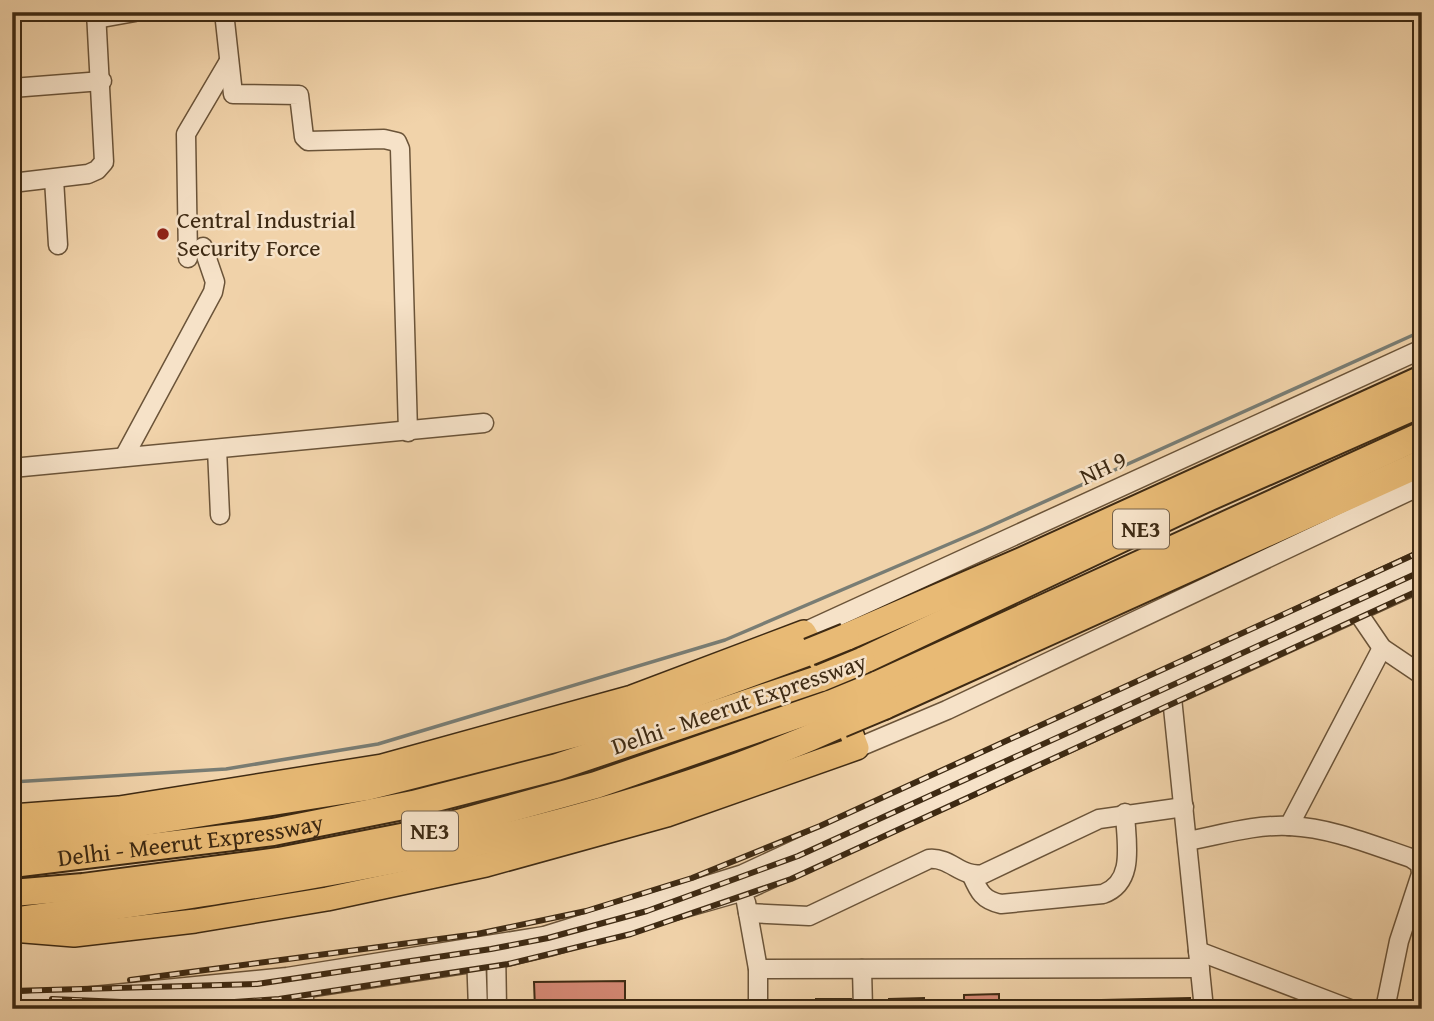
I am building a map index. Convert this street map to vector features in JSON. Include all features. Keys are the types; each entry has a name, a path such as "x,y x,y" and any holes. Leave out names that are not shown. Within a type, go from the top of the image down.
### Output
{"highway":[{"path":"12,838 82,832 367,787 610,725 839,628 1035,556 1422,379"},
{"name":"Delhi - Meerut Expressway","path":"12,864 273,832 413,804 557,767 821,678 862,661 1205,499 1422,403"},
{"name":"Delhi - Meerut Expressway","path":"12,893 83,887 279,861 422,833 837,714 1422,435"},
{"path":"880,695 1422,463"},
{"path":"12,921 288,882 421,856 658,793 795,746 837,714"}],"main road":[{"path":"12,816 119,808 382,766 632,697 807,642 813,643 857,748 667,815 473,867 327,899 195,920 74,935 12,930"}],"street":[{"path":"12,183 88,174 97,170 104,162 102,81 96,16 135,12"},
{"path":"225,12 233,94 299,95 304,137 307,141 384,139 397,142 400,149 408,432"},
{"path":"188,258 186,134 229,61"},
{"path":"12,88 102,81"},
{"path":"54,179 58,245"},
{"path":"124,457 213,292 215,282 203,247"},
{"name":"NH 9","path":"839,628 1422,349"},
{"path":"12,468 408,432 484,422"},
{"path":"217,449 220,515"},
{"path":"857,748 1422,485"},
{"path":"743,882 1169,677 1422,559"},
{"path":"113,1009 184,1005 496,951 743,882 1173,698 1422,582"},
{"path":"1346,594 1382,649 1422,675"},
{"path":"839,628 889,735"},
{"path":"1289,826 1382,649"},
{"path":"1169,677 1204,1009"},
{"path":"972,876 983,874 1076,827 1125,813 1184,807"},
{"path":"748,913 808,916 929,859 949,862 972,876 979,893 987,901 1001,905 1103,894 1117,888 1124,876 1125,813"},
{"path":"1187,841 1254,828 1289,826 1329,832 1411,858 1420,864 1421,874 1399,941 1385,1009"},
{"path":"743,882 758,969 758,1009"},
{"path":"496,951 497,1009"},
{"path":"476,955 478,1009"},
{"path":"758,969 863,969 1199,960 1317,1003 1350,1009"},
{"path":"863,969 863,1009"},
{"path":"12,1004 294,988"},
{"path":"294,988 304,1009"}],"building":[{"path":"625,981 625,1009 535,1009 534,982"},
{"path":"999,994 999,1009 964,1009 964,995"},
{"path":"924,998 924,1009 889,1009 889,999"},
{"path":"1190,998 1190,1009 1102,1009 1102,1000"},
{"path":"816,999 851,999 852,1009 816,1009"}],"waterway":[{"path":"12,782 226,769 378,744 725,640 984,529 1422,331"}],"railway":[{"path":"130,980 477,934 586,911 692,878 820,826 1422,551"},
{"path":"12,991 257,984 491,949 548,938 647,911 798,856 1422,571"},
{"path":"52,999 191,1005 279,999 508,964 631,934 791,879 1422,589"}],"place":[{"name":"Central Industrial Security Force","path":"163,234"}]}
